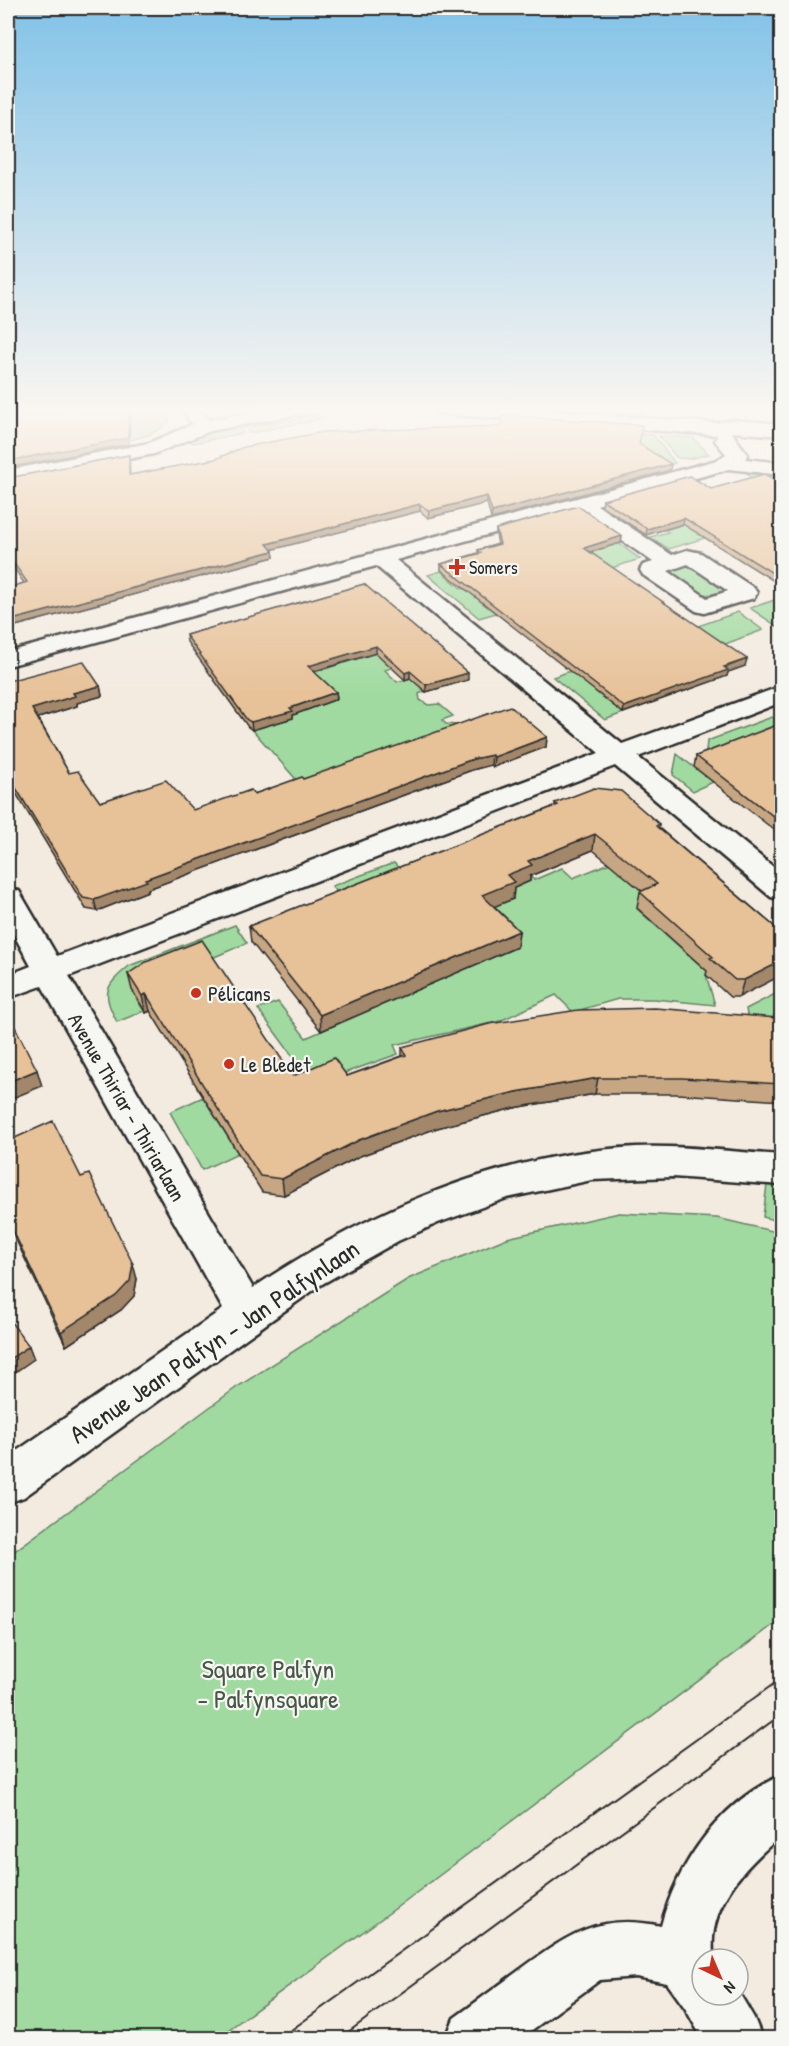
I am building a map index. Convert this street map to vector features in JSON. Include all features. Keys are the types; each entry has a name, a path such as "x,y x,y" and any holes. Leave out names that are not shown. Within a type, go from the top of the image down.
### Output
{"street":[{"path":"8,659 576,504"},
{"path":"583,504 669,563"},
{"path":"380,558 782,890"},
{"path":"8,987 782,693"},
{"name":"Avenue Thiriar - Thiriarlaan","path":"8,898 48,972 247,1315"},
{"name":"Avenue Jean Palfyn - Jan Palfynlaan","path":"8,1482 308,1272 396,1223 437,1206 531,1177 571,1169 636,1162 675,1162 782,1170"},
{"path":"690,1953 685,1935 707,1875 750,1827 782,1802"},
{"path":"474,2038 585,1957 605,1949 640,1950 665,1954 690,1974"},
{"path":"714,2007 734,2038"}],"green space":[{"path":"723,504 781,504 781,559 727,531 669,549 650,537 701,519"},
{"path":"618,543 640,559 564,583 650,643 738,612 763,630 596,692 623,713 605,720 553,677 611,657 496,613 479,618 428,575 441,571 462,589"},
{"path":"687,565 696,567 726,586 727,590 709,595 696,593 669,575 671,570"},
{"path":"781,598 781,629 750,608 778,599"},
{"path":"350,619 394,667 385,670 397,682 421,675 434,687 419,694 420,700 428,705 439,704 453,716 442,720 446,724 457,725 309,794 250,727"},
{"path":"772,717 781,724 716,758 706,751 707,741"},
{"path":"677,754 713,782 693,791 673,775"},
{"path":"615,861 630,881 654,901 637,909 709,973 706,975 715,1005 654,999 618,999 573,1012 556,995 500,1021 394,1045 398,1054 313,1084 258,1009 278,1002 306,1038 420,987 332,886 394,863 409,879 379,892 453,974 517,947 481,912 525,871 534,880 562,868 573,878"},
{"path":"235,925 247,943 212,958 136,998 144,1011 117,1022 109,1004 108,991 114,980 129,966"},
{"path":"781,991 781,1033 750,1033 746,1009"},
{"path":"203,1097 238,1153 202,1170 170,1112"},
{"path":"767,1184 781,1185 781,1222 763,1217"},
{"name":"Square Palfyn - Palfynsquare","path":"619,1213 717,1218 781,1233 781,1619 396,1908 217,2038 8,2038 8,1556 237,1387 408,1279 507,1238"}],"building":[{"path":"8,504 418,504 267,544 273,551 8,621 8,588 27,582 8,555"},
{"path":"421,504 454,504 429,511"},
{"path":"490,504 520,504 492,512"},
{"path":"610,504 782,504 782,579 684,518 647,529"},
{"path":"578,506 622,536 584,548 747,659 724,667 728,670 624,707 441,564 481,553 478,550 500,544 496,529"},
{"path":"364,584 468,673 426,685 410,671 405,673 376,646 308,666 336,692 290,708 293,711 251,722 247,720 186,635"},
{"path":"83,661 100,686 73,693 75,696 32,709 69,773 78,771 100,802 166,780 193,810 251,790 254,794 302,777 303,779 510,706 547,737 494,757 492,755 473,759 145,879 147,881 94,900 83,898 8,775 8,681"},
{"path":"782,723 782,823 696,756"},
{"path":"594,788 621,791 659,824 656,826 782,933 782,961 744,980 735,980 710,958 713,957 640,892 657,884 595,834 528,861 532,865 507,875 514,882 482,895 519,931 320,1015 249,926 558,805 555,803"},
{"path":"202,940 293,1076 334,1058 347,1076 406,1055 402,1047 489,1024 578,1010 655,1008 778,1018 775,1016 782,1016 782,1084 682,1078 598,1078 516,1092 437,1111 359,1140 282,1179 260,1176 146,994 142,996 128,974 146,962"},
{"path":"8,1026 15,1027 37,1070 8,1082"},
{"path":"53,1121 81,1177 89,1174 133,1264 130,1281 116,1296 61,1332 8,1220 8,1141"},
{"path":"8,1318 29,1346 8,1360"}],"tram line":[{"path":"280,2038 782,1678"},
{"path":"340,2038 782,1714"}],"place":[{"name":"Somers","path":"457,567"},
{"name":"Pélicans","path":"196,993"},
{"name":"Le Bledet","path":"229,1064"}]}
